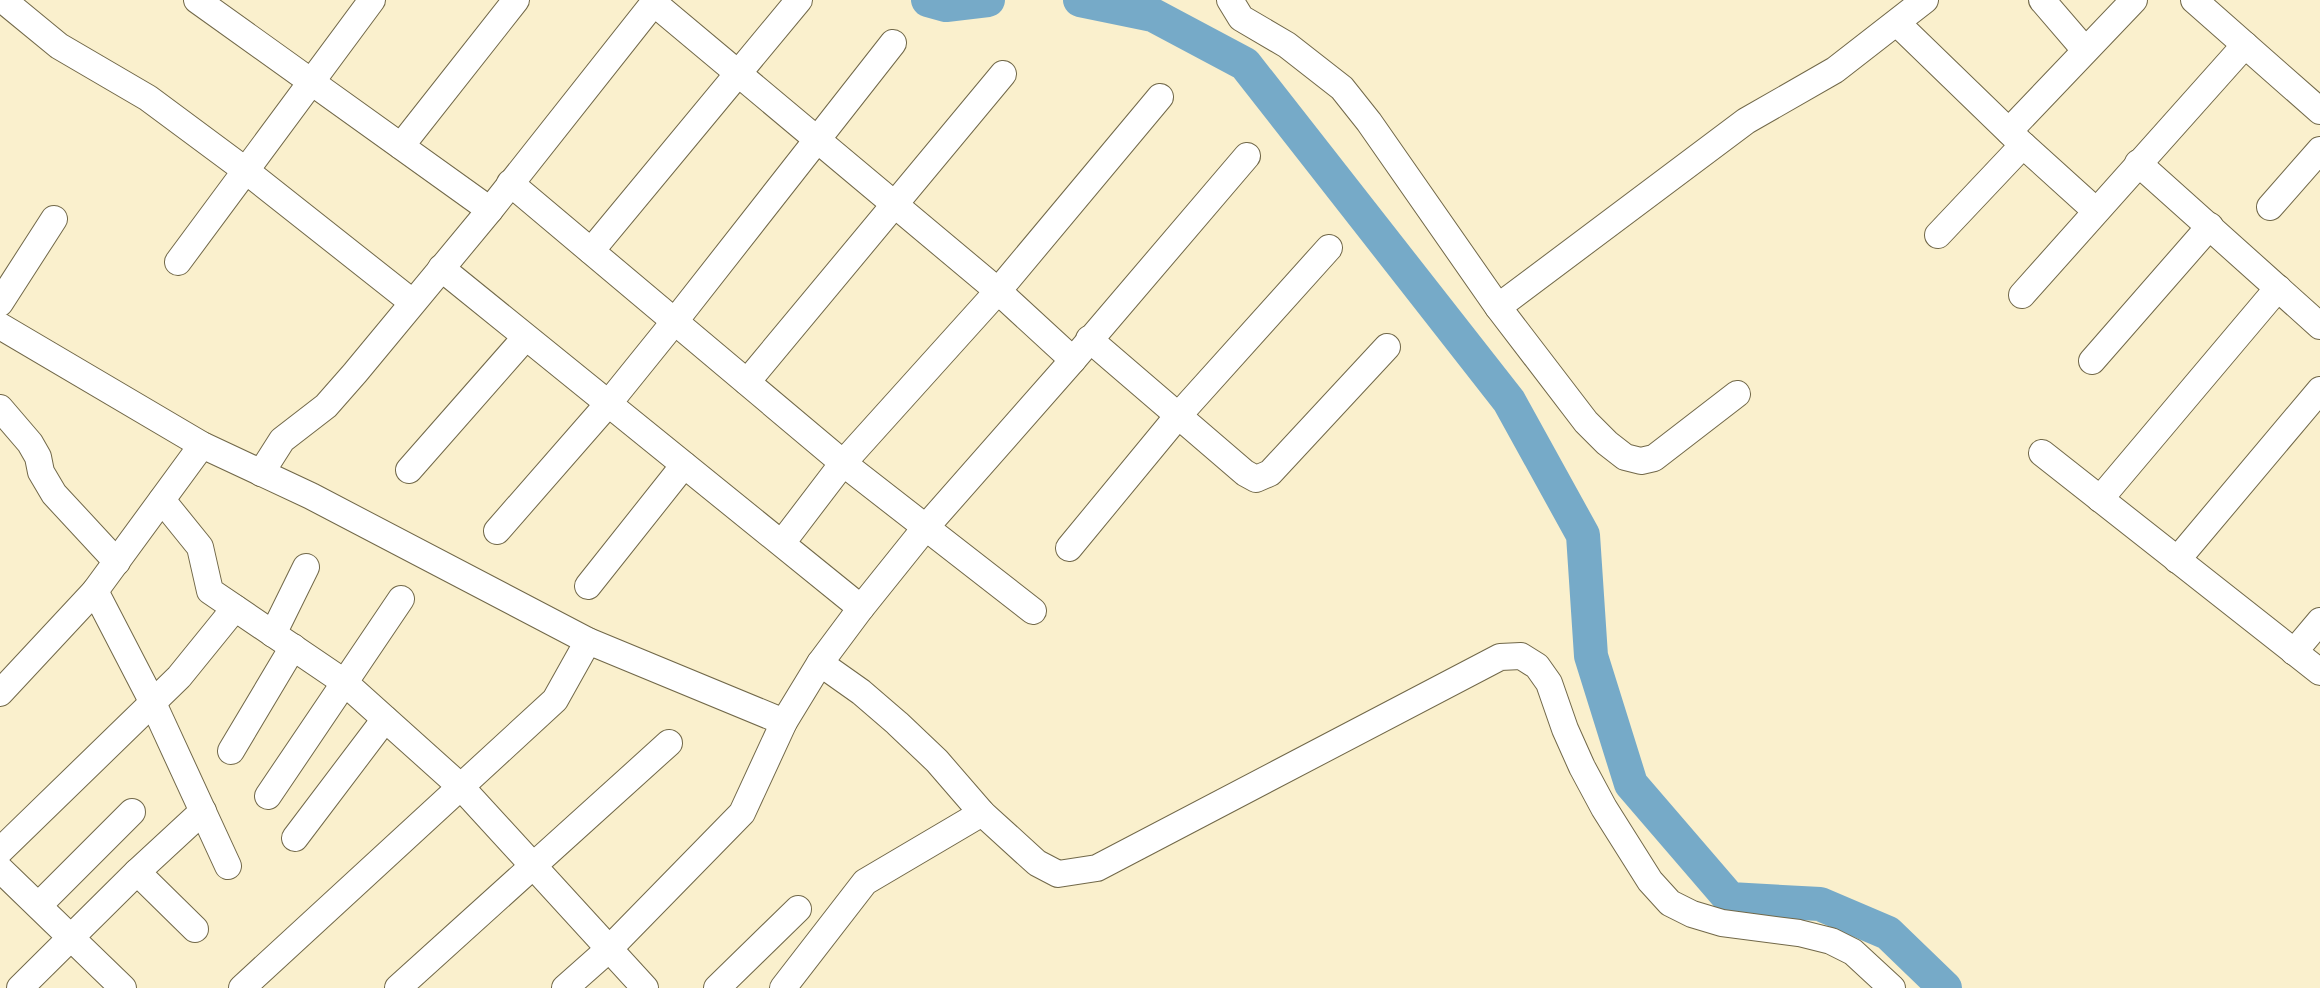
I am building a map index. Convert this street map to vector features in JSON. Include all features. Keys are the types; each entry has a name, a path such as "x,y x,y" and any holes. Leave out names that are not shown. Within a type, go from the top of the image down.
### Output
{"street":[{"path":"197,0 490,210"},
{"path":"401,146 516,0"},
{"path":"591,251 799,0"},
{"path":"1230,0 1241,18 1287,45 1342,88 1369,122 1498,307 1586,422 1624,457 1641,461 1654,458 1737,394"},
{"path":"1498,307 1746,121 1835,70 1925,0"},
{"path":"2042,0 2085,50"},
{"path":"1938,235 2085,50 2134,0"},
{"path":"2194,0 2320,111"},
{"path":"178,262 370,1"},
{"path":"261,473 282,440 326,406 355,374 490,210 655,2 998,291 1072,360"},
{"path":"8,7 59,46 148,98 245,170 412,302"},
{"path":"1897,23 2016,138 2096,211"},
{"path":"497,531 608,404 893,43"},
{"path":"2022,295 2245,45"},
{"path":"747,382 1003,74"},
{"path":"782,543 843,462 998,291 1160,97"},
{"path":"2270,207 2320,150"},
{"path":"565,988 609,949 742,813 784,722 820,663 861,608 926,527 1247,156"},
{"path":"2138,163 2320,326"},
{"path":"510,183 843,462 1033,611"},
{"path":"0,303 54,219"},
{"path":"2092,361 2210,226"},
{"path":"1069,548 1177,417 1329,248"},
{"path":"441,268 861,608"},
{"path":"2100,500 2278,288"},
{"path":"0,326 202,445 311,496 588,641 784,722"},
{"path":"409,470 525,338"},
{"path":"1089,339 1177,417 1245,473 1256,479 1270,473 1387,347"},
{"path":"2177,560 2320,390"},
{"path":"0,408 30,443 38,457 41,472 54,494 117,562"},
{"path":"0,693 95,591 202,445"},
{"path":"2042,453 2320,672"},
{"path":"588,586 684,465"},
{"path":"162,500 200,547 210,591 344,682 461,787 645,988"},
{"path":"231,751 283,640 306,567"},
{"path":"95,591 152,701 228,866"},
{"path":"267,796 401,600"},
{"path":"0,851 179,677 235,608"},
{"path":"2294,652 2320,621"},
{"path":"242,988 555,700 588,641"},
{"path":"820,663 861,692 897,723 937,761 982,813 1037,863 1058,874 1097,868 1500,657 1521,656 1537,666 1549,683 1565,729 1604,808 1650,881 1670,903 1692,914 1722,923 1799,933 1831,941 1854,952 1892,988"},
{"path":"295,838 385,719"},
{"path":"407,985 533,865 669,743"},
{"path":"20,988 137,872 203,811"},
{"path":"39,905 132,812"},
{"path":"783,988 865,882 982,813"},
{"path":"0,868 123,988"},
{"path":"137,872 195,929"},
{"path":"717,988 798,909"}],"waterway":[{"path":"928,0 946,5 988,0"},
{"path":"1080,0 1153,15 1245,64 1509,401 1583,535 1591,656 1631,784 1730,899 1820,904 1888,933 1945,988"}]}
